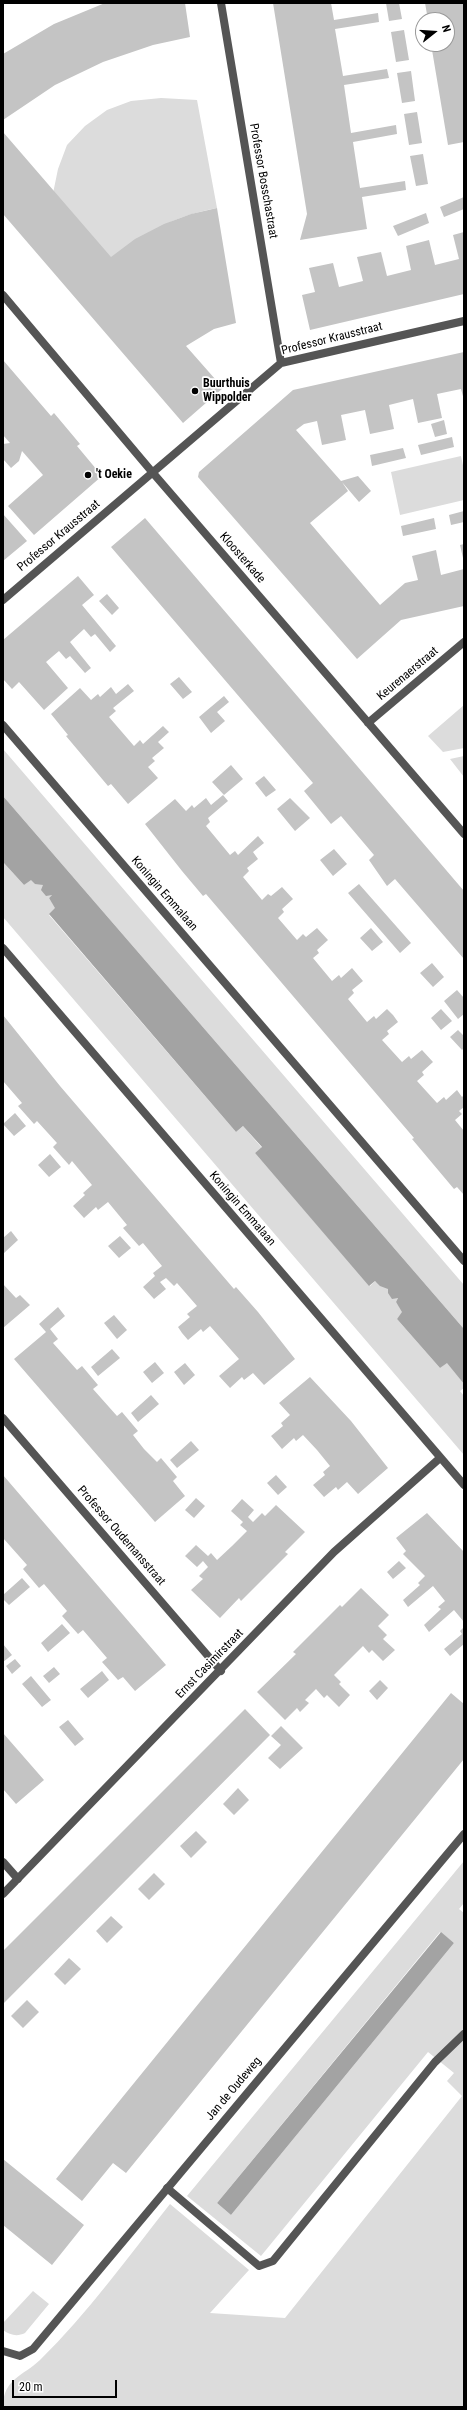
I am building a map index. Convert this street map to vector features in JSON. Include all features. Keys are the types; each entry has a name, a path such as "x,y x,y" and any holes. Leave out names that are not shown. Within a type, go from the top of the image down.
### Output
{"street":[{"name":"Professor Bosschastraat","path":"221,3 281,363"},
{"name":"Kloosterkade","path":"3,295 152,473 464,834"},
{"name":"Professor Krausstraat","path":"3,600 281,363 464,321"},
{"name":"Keurenaerstraat","path":"368,724 464,642"},
{"name":"Koningin Emmalaan","path":"3,725 464,1261"},
{"name":"Koningin Emmalaan","path":"3,948 464,1485"},
{"name":"Professor Oudemansstraat","path":"3,1418 221,1671"},
{"name":"Ernst Casimirstraat","path":"3,1894 221,1671 334,1552 440,1458"},
{"name":"Jan de Oudeweg","path":"3,2351 20,2356 33,2349 464,1834"},
{"path":"3,1862 18,1879"},
{"path":"167,2188 259,2266 273,2261 435,2062 464,2034"}],"shaded area":[{"path":"161,98 197,100 217,208 198,212 181,218 148,233 133,242 89,276 51,203 58,169 67,145 85,126 107,110 131,101"},
{"path":"461,456 464,470 464,500 400,515 391,472"},
{"path":"464,705 464,748 443,752 428,736"},
{"path":"3,749 464,1285 464,1329 3,796"},
{"path":"464,756 464,777 450,759"},
{"path":"3,796 464,1329 464,1384 447,1363 440,1368 397,1319 402,1312 396,1302 398,1298 392,1299 388,1293 388,1289 380,1286 375,1281 369,1286 255,1153 262,1147 243,1126 236,1132 49,914 55,908 49,898 52,895 46,896 41,890 43,885 35,884 31,880 24,885 3,862"},
{"path":"3,862 24,885 31,879 43,885 49,895 52,895 49,898 56,908 49,915 236,1132 243,1126 262,1148 255,1153 370,1286 375,1281 389,1289 398,1298 396,1302 403,1312 397,1319 440,1368 447,1362 464,1384 464,1388 460,1391 464,1396 464,1455 3,917"},
{"path":"464,1861 464,1903 459,1909 464,1913 464,2407 3,2407 6,2390 10,2384 40,2360 75,2323 170,2204 249,2270 210,2313 285,2318 462,2096 447,2081 454,2073 428,2052 261,2256 187,2196","holes":["440,1932 454,1943 231,2215 217,2203"]},
{"path":"441,1932 454,1943 231,2215 217,2203"},
{"path":"33,2291 49,2304 25,2333 14,2335 3,2330 3,2323"}],"building":[{"path":"105,3 185,3 190,37 153,45 103,62 55,85 3,120 3,54 54,24"},
{"path":"273,3 331,3 334,20 378,13 379,22 335,29 343,76 387,69 389,78 344,85 351,133 396,125 397,134 353,142 360,188 405,181 406,190 362,197 367,229 300,240 307,214"},
{"path":"386,3 399,3 402,19 389,21"},
{"path":"425,3 464,3 464,142 448,145 432,52 455,52 455,12 427,12"},
{"path":"404,30 409,60 396,62 391,32"},
{"path":"411,71 415,101 402,103 397,73"},
{"path":"417,112 422,143 409,145 404,114"},
{"path":"3,132 111,257 135,239 164,224 191,214 217,208 236,323 214,329 186,346 223,388 183,423 3,214"},
{"path":"423,154 428,184 416,186 410,156"},
{"path":"464,197 464,209 444,217 440,207"},
{"path":"426,213 429,223 398,236 393,226"},
{"path":"464,232 464,294 310,330 302,295 315,292 309,268 333,263 339,287 363,281 357,257 381,252 387,276 411,270 406,246 429,240 435,265 459,259 453,235"},
{"path":"464,352 464,400 461,389 437,394 442,418 418,423 413,399 389,405 394,429 370,434 365,410 341,415 346,440 322,445 317,421 304,424 296,430 341,481 358,476 371,491 359,502 342,482 348,491 310,523 380,605 405,583 418,580 412,556 436,550 441,575 464,569 464,606 401,620 357,659 198,477 199,472 293,390"},
{"path":"3,360 51,416 54,413 80,444 77,446 102,476 34,535 8,506 43,475 22,451 19,461 11,468 3,459 3,444 10,443 3,435"},
{"path":"444,420 447,434 435,437 431,424"},
{"path":"452,437 454,447 421,455 418,445"},
{"path":"403,448 406,458 372,466 370,455"},
{"path":"464,511 464,522 451,525 449,515"},
{"path":"3,514 27,541 3,561"},
{"path":"145,518 464,891 464,959 395,879 387,886 369,860 374,855 341,816 331,824 304,791 313,783 111,547"},
{"path":"434,518 436,529 403,536 401,526"},
{"path":"464,544 464,558 463,558 460,545"},
{"path":"78,576 94,595 82,605 116,646 110,652 95,634 91,637 84,629 70,642 91,668 85,673 70,656 66,659 59,651 46,662 68,688 44,710 19,682 12,689 3,679 3,640"},
{"path":"107,594 119,608 112,615 99,601"},
{"path":"179,677 192,692 183,699 170,684"},
{"path":"128,684 134,691 113,708 116,711 109,717 134,746 140,740 143,744 163,726 169,732 158,742 164,748 152,758 155,761 148,767 158,778 128,804 111,784 108,786 66,736 68,735 51,714 80,688 91,700 98,694 100,697 111,687 116,694"},
{"path":"224,696 229,702 217,712 225,721 211,733 199,717"},
{"path":"231,765 243,779 224,795 212,782"},
{"path":"264,776 276,790 266,797 255,783"},
{"path":"223,795 228,801 208,818 210,822 206,826 230,855 235,851 238,855 258,836 264,843 253,852 258,859 247,868 249,871 243,877 262,900 268,894 271,896 282,887 293,899 282,909 284,912 278,918 297,940 303,934 306,937 317,928 328,940 317,950 319,953 313,958 332,981 339,975 341,978 352,968 363,981 352,990 354,993 348,999 367,1022 374,1016 376,1019 387,1009 393,1015 398,1022 387,1031 389,1034 382,1040 402,1062 409,1056 411,1059 422,1050 433,1062 422,1072 424,1075 417,1081 437,1103 444,1097 446,1100 457,1090 462,1097 464,1095 464,1107 459,1111 462,1114 455,1120 464,1131 464,1195 457,1187 454,1189 412,1139 414,1138 206,894 203,896 145,824 175,799 186,811 192,805 194,808 206,798 211,805"},
{"path":"290,798 310,818 295,831 277,809"},
{"path":"334,849 347,864 333,876 320,860"},
{"path":"359,884 411,943 400,953 348,893"},
{"path":"371,928 383,942 372,951 360,938"},
{"path":"432,963 444,977 433,987 420,973"},
{"path":"457,990 464,998 464,1014 458,1019 444,1001"},
{"path":"441,1009 452,1021 441,1030 431,1018"},
{"path":"3,1015 60,1086 234,1289 236,1287 258,1312 295,1359 264,1385 253,1373 244,1380 242,1377 230,1388 219,1376 239,1359 210,1326 203,1332 201,1329 188,1340 182,1333 178,1327 190,1317 187,1314 197,1306 177,1283 174,1286 166,1278 160,1282 166,1289 154,1299 143,1287 155,1276 153,1273 162,1266 143,1243 139,1246 123,1228 127,1225 108,1202 98,1210 96,1207 84,1218 73,1206 85,1195 83,1193 92,1185 72,1161 69,1165 53,1147 57,1143 37,1121 34,1124 18,1106 22,1103 3,1081"},
{"path":"458,1030 464,1036 464,1048 462,1050 450,1037"},
{"path":"15,1113 26,1126 14,1136 3,1124"},
{"path":"50,1154 61,1167 49,1177 38,1165"},
{"path":"11,1231 18,1240 3,1254 3,1238"},
{"path":"120,1236 131,1248 119,1258 108,1246"},
{"path":"3,1284 16,1298 20,1295 30,1305 3,1328"},
{"path":"58,1307 65,1316 50,1329 58,1339 53,1343 77,1370 82,1366 98,1385 93,1389 117,1416 122,1412 138,1431 133,1435 144,1449 157,1462 161,1458 177,1477 173,1481 185,1496 155,1522 14,1359 46,1332 39,1324"},
{"path":"114,1315 127,1330 117,1339 104,1323"},
{"path":"112,1349 120,1358 98,1376 91,1367"},
{"path":"155,1362 164,1373 152,1383 143,1372"},
{"path":"185,1363 195,1375 184,1385 174,1372"},
{"path":"310,1377 351,1421 388,1468 358,1494 347,1482 338,1490 336,1487 324,1497 313,1485 325,1475 323,1472 330,1466 317,1450 303,1435 296,1441 294,1438 282,1449 271,1436 283,1426 281,1423 290,1415 279,1403"},
{"path":"151,1395 159,1404 138,1422 131,1413"},
{"path":"191,1441 199,1450 177,1468 170,1460"},
{"path":"3,1475 166,1665 135,1691 123,1677 118,1680 102,1662 107,1658 83,1630 78,1634 62,1616 67,1611 44,1584 39,1588 23,1569 27,1565 3,1538"},
{"path":"276,1475 287,1487 278,1495 267,1483"},
{"path":"196,1498 205,1506 194,1518 185,1510"},
{"path":"242,1499 254,1510 248,1517 253,1522 262,1513 265,1516 276,1505 305,1532 285,1552 288,1554 241,1601 239,1598 220,1618 191,1590 203,1579 199,1576 208,1567 203,1561 197,1567 185,1556 196,1545 208,1556 211,1553 217,1560 247,1531 240,1525 243,1522 231,1511"},
{"path":"427,1513 464,1552 464,1622 454,1610 429,1632 424,1625 441,1609 438,1607 445,1601 433,1586 408,1607 403,1600 420,1585 418,1583 425,1576 403,1554 406,1551 396,1538"},
{"path":"399,1561 406,1568 393,1579 387,1572"},
{"path":"22,1578 30,1587 9,1605 3,1599 3,1595"},
{"path":"361,1588 389,1615 378,1626 387,1635 383,1639 395,1650 383,1661 372,1650 369,1653 363,1646 334,1675 341,1682 339,1684 350,1695 339,1707 327,1695 324,1698 316,1689 305,1700 309,1703 300,1712 297,1708 285,1720 257,1692 296,1654 293,1652 340,1605 342,1607"},
{"path":"62,1624 70,1633 48,1652 41,1643"},
{"path":"464,1627 464,1644 450,1656 444,1649 462,1634 460,1631"},
{"path":"3,1644 12,1655 3,1662"},
{"path":"15,1659 21,1666 12,1674 6,1666"},
{"path":"54,1667 60,1674 49,1683 43,1676"},
{"path":"102,1671 109,1680 88,1698 80,1689"},
{"path":"31,1676 51,1700 42,1707 22,1684"},
{"path":"380,1680 388,1688 377,1700 369,1691"},
{"path":"451,1693 464,1704 464,1759 126,2173 113,2163 82,2201 56,2179"},
{"path":"245,1709 270,1735 3,2004 3,1951"},
{"path":"68,1720 84,1739 75,1746 59,1727"},
{"path":"281,1726 303,1748 280,1769 268,1758 281,1745 271,1736"},
{"path":"3,1733 44,1780 16,1804 3,1789"},
{"path":"238,1788 249,1800 234,1815 223,1804"},
{"path":"196,1831 207,1842 191,1858 180,1846"},
{"path":"154,1873 165,1884 149,1900 138,1889"},
{"path":"111,1916 123,1927 107,1943 96,1931"},
{"path":"69,1958 81,1969 65,1985 54,1974"},
{"path":"27,2000 39,2012 23,2028 11,2016"},
{"path":"3,2159 84,2225 52,2265 3,2225"}],"place":[{"name":"Buurthuis Wippolder","path":"195,391"},
{"name":"'t Oekie","path":"88,475"}]}
